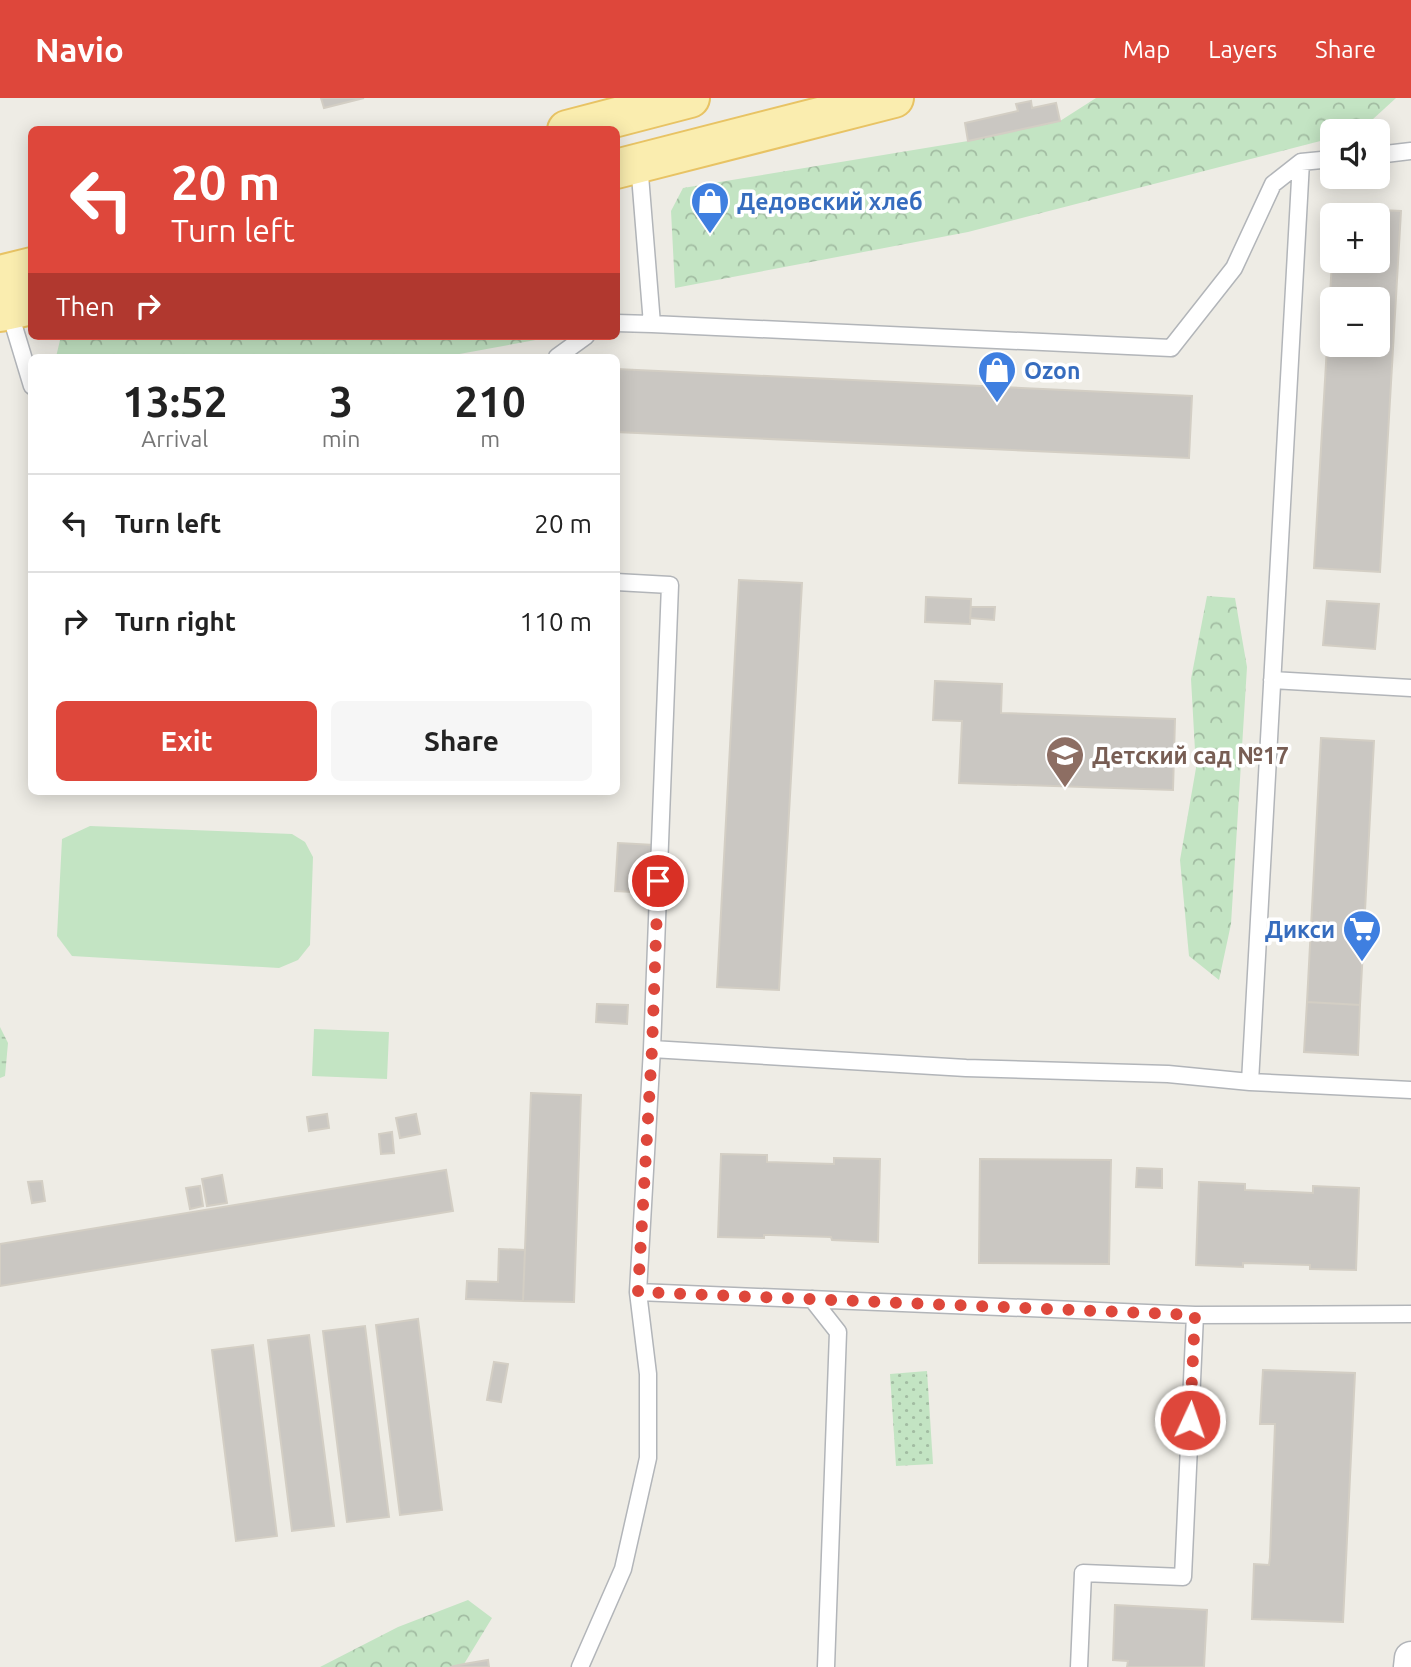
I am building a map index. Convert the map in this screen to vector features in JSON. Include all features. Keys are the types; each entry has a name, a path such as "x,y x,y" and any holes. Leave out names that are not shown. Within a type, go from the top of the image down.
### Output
{"main road":[{"path":"582,126 690,98"},
{"path":"628,166 894,98"},
{"path":"10,301 28,273"}],"street":[{"path":"1410,1667 1411,1658"}],"lane":[{"path":"1390,153 1411,151"},
{"path":"620,323 1171,348 1234,268 1273,184 1301,162 1320,160"},
{"path":"1250,1082 1301,162"},
{"path":"628,166 652,324"},
{"path":"10,301 28,371"},
{"path":"562,354 581,340"},
{"path":"580,1667 623,1569 648,1458 648,1374 638,1292 652,1049 670,585 620,582"},
{"path":"1272,680 1411,688"},
{"path":"652,1049 966,1068 1168,1074 1250,1082 1411,1090"},
{"path":"638,1292 1195,1315 1411,1314"},
{"path":"813,1299 838,1332 826,1667"},
{"path":"1079,1667 1083,1573 1183,1577 1195,1315"}],"green space":[{"path":"1096,98 1396,98 1373,119 1320,119 1320,141 968,232 675,288 671,211 683,188 968,141 1060,121"},
{"path":"60,340 536,340 459,354 57,354"},
{"path":"1207,596 1235,598 1247,667 1231,924 1219,980 1189,956 1180,860 1196,768 1191,679"},
{"path":"90,826 292,834 305,842 313,857 310,945 298,960 279,968 72,956 57,936 62,839"},
{"path":"0,1027 8,1043 5,1076 0,1078"},
{"path":"314,1029 389,1032 387,1079 312,1076"},
{"path":"927,1371 933,1464 896,1466 890,1374"},
{"path":"468,1600 492,1618 464,1664 450,1667 320,1667 398,1627"}],"building":[{"path":"321,98 364,98 324,108"},
{"path":"1031,101 1032,108 1056,103 1060,121 968,141 965,123 1018,111 1016,104"},
{"path":"1390,210 1401,211 1380,572 1314,568 1326,357 1390,357 1390,287 1330,287 1331,273 1390,273"},
{"path":"620,369 1192,396 1189,458 620,432"},
{"path":"739,580 802,583 779,990 717,987"},
{"path":"926,597 971,599 970,624 925,622"},
{"path":"1327,601 1379,604 1375,649 1323,645"},
{"path":"971,607 995,607 994,620 970,618"},
{"path":"935,681 1002,684 1001,713 1175,719 1173,790 959,783 962,721 933,720"},
{"path":"1321,738 1374,741 1360,1005 1307,1002"},
{"path":"618,843 654,845 651,893 615,891"},
{"path":"1307,1002 1360,1005 1358,1055 1304,1052"},
{"path":"597,1004 628,1005 627,1024 596,1022"},
{"path":"531,1093 581,1095 574,1302 523,1301"},
{"path":"327,1114 329,1128 309,1131 307,1117"},
{"path":"416,1114 420,1134 400,1138 396,1118"},
{"path":"392,1132 394,1153 381,1154 379,1134"},
{"path":"721,1154 767,1155 767,1162 834,1164 834,1158 880,1159 878,1242 770,1235 764,1235 764,1238 718,1237"},
{"path":"980,1159 1111,1160 1109,1264 979,1263"},
{"path":"1137,1168 1162,1169 1162,1188 1136,1187"},
{"path":"446,1170 453,1211 0,1286 0,1244"},
{"path":"222,1175 227,1203 207,1206 202,1179"},
{"path":"42,1181 45,1201 32,1203 28,1182"},
{"path":"1199,1182 1245,1184 1245,1190 1313,1193 1313,1186 1359,1188 1356,1270 1310,1269 1310,1265 1196,1265"},
{"path":"200,1186 203,1206 190,1209 186,1188"},
{"path":"499,1249 525,1250 523,1301 466,1299 467,1281 498,1282"},
{"path":"418,1319 442,1510 400,1515 376,1325"},
{"path":"365,1326 389,1517 347,1522 323,1331"},
{"path":"309,1335 334,1526 292,1531 268,1340"},
{"path":"253,1345 277,1536 236,1541 212,1350"},
{"path":"494,1362 508,1364 501,1402 487,1400"},
{"path":"1263,1370 1355,1373 1343,1622 1252,1619 1254,1564 1269,1565 1270,1557 1275,1424 1260,1424"},
{"path":"1115,1605 1207,1610 1204,1667 1127,1667 1128,1661 1113,1660"},
{"path":"488,1660 489,1667 450,1667 464,1664"}],"place":[{"name":"Дедовский хлеб","path":"710,235"},
{"name":"Ozon","path":"997,404"},
{"name":"Детский сад №17","path":"1065,789"},
{"name":"Дикси","path":"1362,963"}],"route":[{"path":"658,881 652,1049 638,1292 1195,1315 1190,1420"}]}
